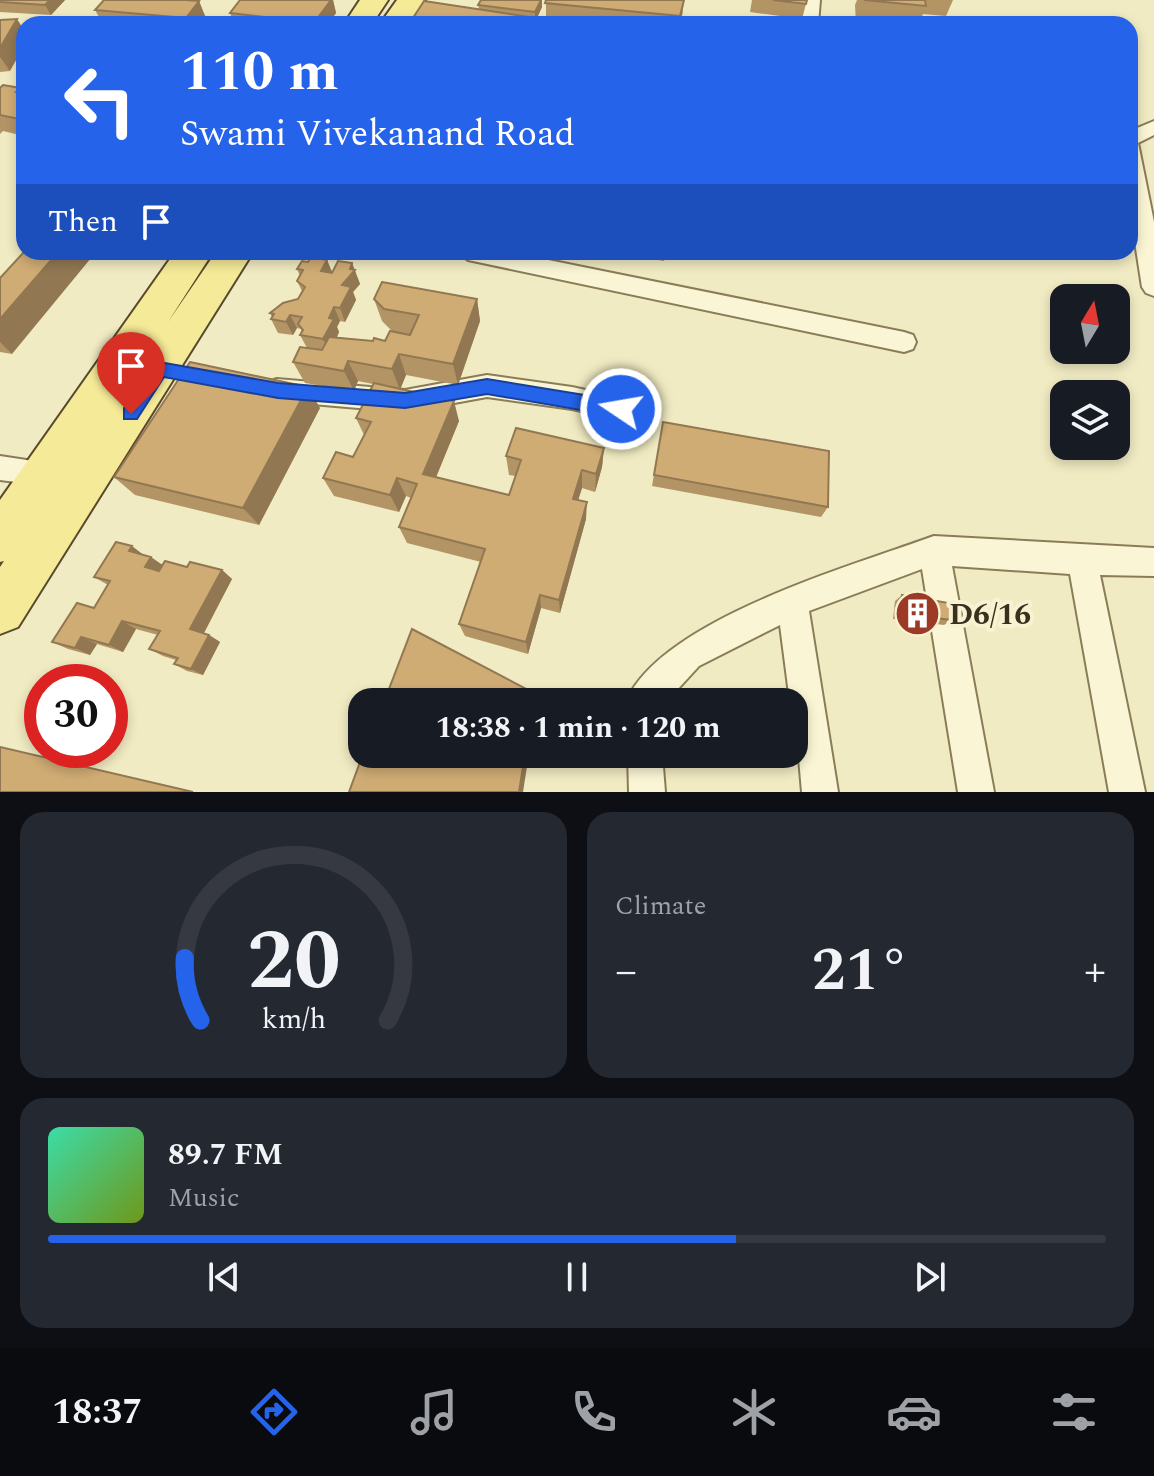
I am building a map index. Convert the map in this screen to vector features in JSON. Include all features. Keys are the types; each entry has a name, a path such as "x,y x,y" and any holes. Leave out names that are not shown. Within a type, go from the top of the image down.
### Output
{"main road":[{"path":"0,540 189,260"},
{"path":"0,609 88,480 174,372 231,260"}],"street":[{"path":"1138,193 1154,287"},
{"path":"507,260 904,342"},
{"path":"248,385 405,401 487,386 572,398 645,414"},
{"path":"0,468 88,480"},
{"path":"934,550 976,792"},
{"path":"656,688 688,655 792,602 934,550 1154,562"},
{"path":"1082,559 1127,792"},
{"path":"792,602 820,792"},
{"path":"646,768 647,792"}],"building":[{"path":"0,0 50,0 45,5"},
{"path":"104,0 199,1 188,16 95,10"},
{"path":"240,0 331,0 319,16 230,13"},
{"path":"481,0 541,0 535,12 478,5"},
{"path":"546,0 684,0 680,16 545,3"},
{"path":"773,0 807,0 806,4"},
{"path":"864,0 925,0 926,6"},
{"path":"424,1 523,16 414,16"},
{"path":"16,19 0,48 0,20"},
{"path":"3,85 16,87 16,118 0,115 0,88"},
{"path":"17,260 51,260 0,319 0,278"},
{"path":"327,260 321,271 332,273 338,261 352,263 350,269 355,270 342,285 351,287 340,308 334,307 329,318 334,319 323,339 300,335 303,330 298,324 302,317 290,315 286,322 271,319 274,314 270,313 283,303 298,299 305,287 297,281 303,270 297,269 302,261"},
{"path":"382,282 477,299 453,364 399,354 392,369 348,361 344,371 293,362 300,347 322,350 329,337 385,341 390,331 410,335 419,315 384,309 374,299"},
{"path":"190,362 308,387 243,508 114,477"},
{"path":"374,383 454,401 423,474 509,495 521,460 506,456 516,428 604,448 596,474 582,470 573,499 587,502 559,600 540,595 526,642 459,624 485,549 399,527 417,484 397,478 390,495 323,478 336,452 353,457 371,422 356,418"},
{"path":"663,422 829,451 828,507 654,475"},
{"path":"116,542 132,546 129,551 151,557 145,567 159,571 165,561 187,567 190,562 222,570 190,629 209,635 191,669 174,664 178,658 149,649 160,631 122,621 109,645 81,637 75,648 52,642 77,603 94,608 110,581 94,577"},
{"path":"902,595 949,603 952,620 900,614"},
{"path":"412,629 524,688 389,688"},
{"path":"0,747 24,753 24,768 90,768 193,792 0,792"},
{"path":"358,768 523,768 519,792 349,792"}],"place":[{"name":"D6/16","path":"918,614"}],"route":[{"path":"131,414 159,369 278,390 405,401 487,386 572,398 621,409"}]}
